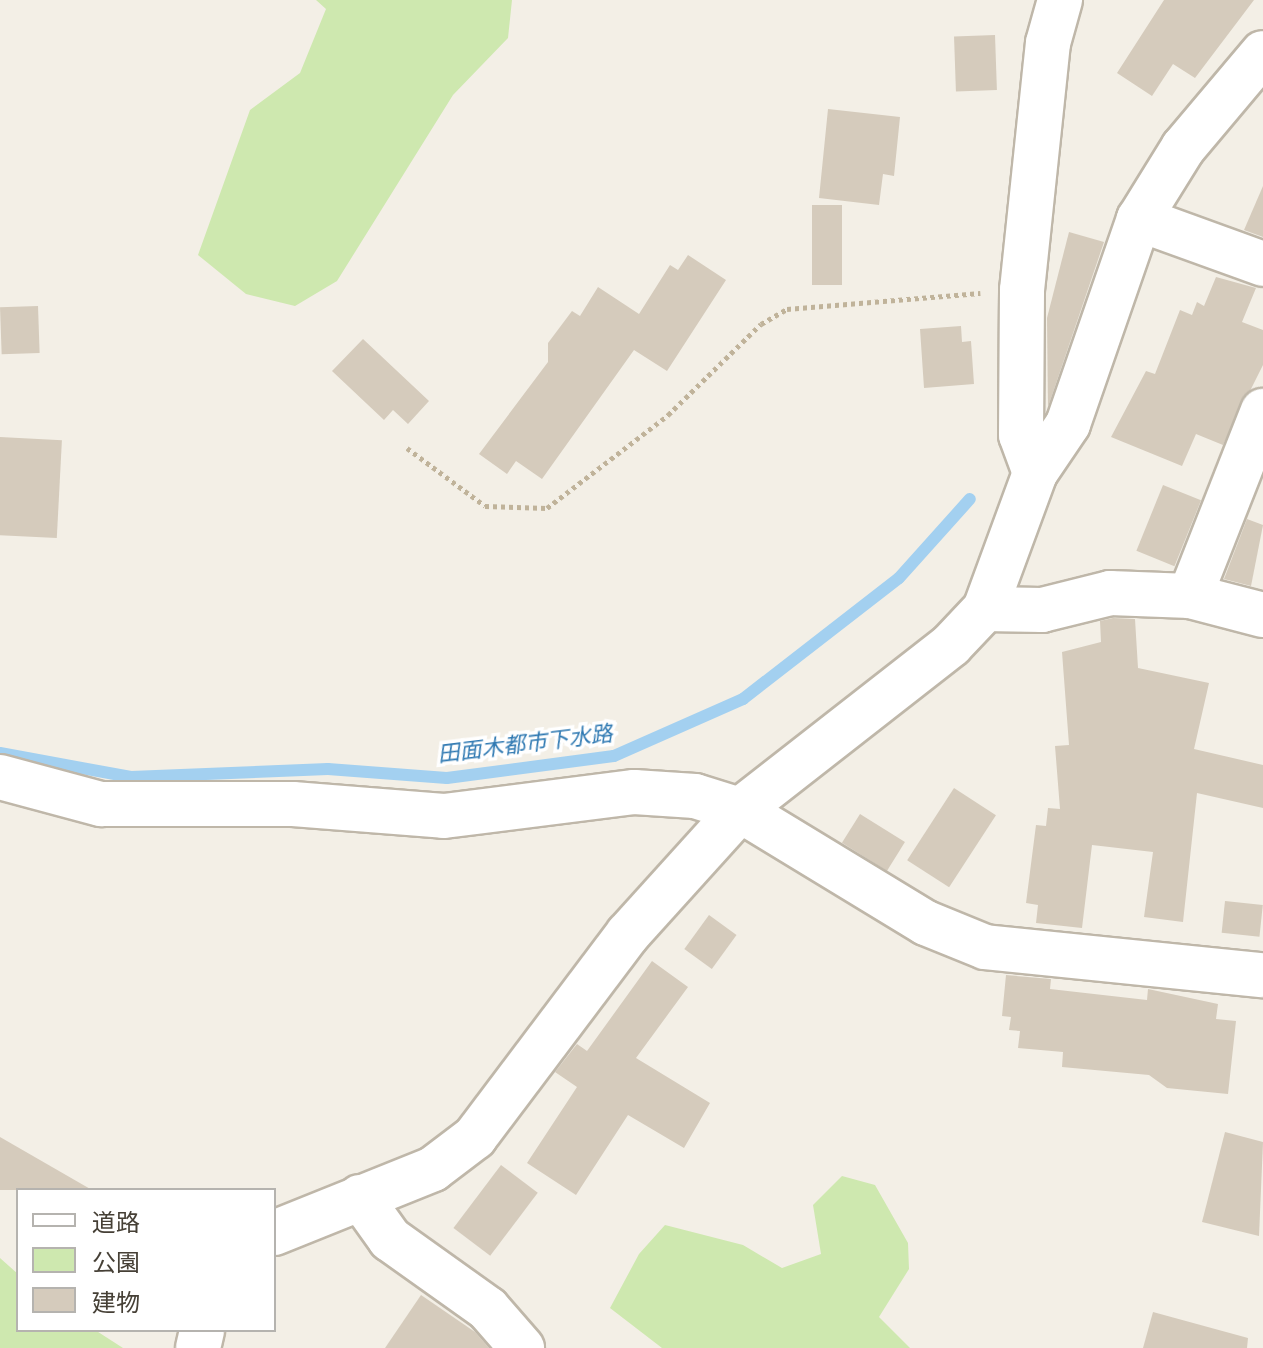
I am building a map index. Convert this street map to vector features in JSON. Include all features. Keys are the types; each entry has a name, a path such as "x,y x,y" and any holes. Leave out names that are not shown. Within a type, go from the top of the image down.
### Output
{"street":[{"path":"1035,473 1021,435 1022,290 1048,43 1060,0"},
{"path":"276,1232 433,1169 475,1137 628,934 740,810 951,645 985,609 1035,473 1068,424 1139,219 1216,104 1263,53"},
{"path":"1139,219 1263,264"},
{"path":"1190,596 1263,411"},
{"path":"985,609 1042,610 1110,593 1190,596 1263,615"},
{"path":"0,777 101,804 293,804 444,816 634,792 695,796 740,810 926,923 985,947 1263,975"},
{"path":"360,1197 390,1239 488,1309 522,1348"}],"path":[{"path":"407,448 485,506 547,508 668,415 761,324 787,309 1022,290"}],"green space":[{"path":"316,0 512,0 508,38 453,95 337,281 295,306 246,294 198,255 250,110 300,73 326,9"},
{"path":"842,1176 875,1185 908,1243 909,1269 879,1317 910,1348 662,1348 610,1308 639,1254 665,1225 743,1245 782,1268 821,1254 813,1205"},
{"path":"0,1258 16,1272 16,1332 98,1332 123,1348 0,1348"}],"building":[{"path":"1164,0 1254,0 1195,78 1173,64 1152,96 1117,73"},
{"path":"995,35 997,90 956,91 954,36"},
{"path":"828,109 900,117 894,176 883,174 879,205 819,198"},
{"path":"1263,186 1263,237 1244,230"},
{"path":"812,205 842,205 842,285 812,285"},
{"path":"1069,232 1104,242 1048,407 1047,318"},
{"path":"688,255 726,280 667,371 634,350 542,479 516,461 507,474 479,454 548,362 548,343 572,311 580,316 598,287 639,314 670,265 678,270"},
{"path":"1216,277 1256,288 1242,322 1263,330 1263,365 1223,445 1196,434 1182,466 1111,437 1146,371 1155,374 1180,310 1192,315 1197,302 1204,306"},
{"path":"38,306 40,353 2,354 0,307"},
{"path":"961,326 962,342 971,341 974,384 924,388 920,329"},
{"path":"363,339 429,401 408,424 393,410 384,420 332,371"},
{"path":"0,437 62,440 57,538 0,535"},
{"path":"1163,485 1201,500 1174,566 1136,551"},
{"path":"1247,519 1263,525 1251,586 1224,579"},
{"path":"1135,619 1138,668 1209,683 1194,749 1263,765 1263,808 1197,793 1183,922 1144,917 1153,852 1092,845 1082,928 1036,923 1038,905 1026,903 1036,825 1046,826 1048,808 1060,809 1055,746 1069,745 1062,652 1101,642 1100,621"},
{"path":"954,788 996,815 949,887 907,860"},
{"path":"860,814 905,842 887,871 842,843"},
{"path":"1225,901 1263,905 1259,937 1222,933"},
{"path":"709,915 737,935 712,969 684,949"},
{"path":"652,961 688,987 636,1058 710,1103 684,1148 628,1115 576,1195 527,1163 577,1087 555,1072 577,1044 587,1051"},
{"path":"1006,975 1051,979 1050,989 1147,1000 1148,989 1218,1004 1216,1019 1236,1021 1228,1094 1167,1088 1149,1075 1062,1067 1063,1052 1018,1048 1020,1031 1009,1030 1011,1017 1002,1016"},
{"path":"1225,1132 1263,1142 1259,1236 1202,1222"},
{"path":"0,1137 89,1188 16,1188 0,1190"},
{"path":"501,1165 538,1193 490,1256 453,1228"},
{"path":"421,1295 475,1332 489,1348 385,1348"},
{"path":"1153,1312 1248,1338 1247,1348 1143,1348"}],"waterway":[{"name":"田面木都市下水路","path":"0,753 131,777 328,769 447,778 614,756 743,699 899,578 970,499"}]}
